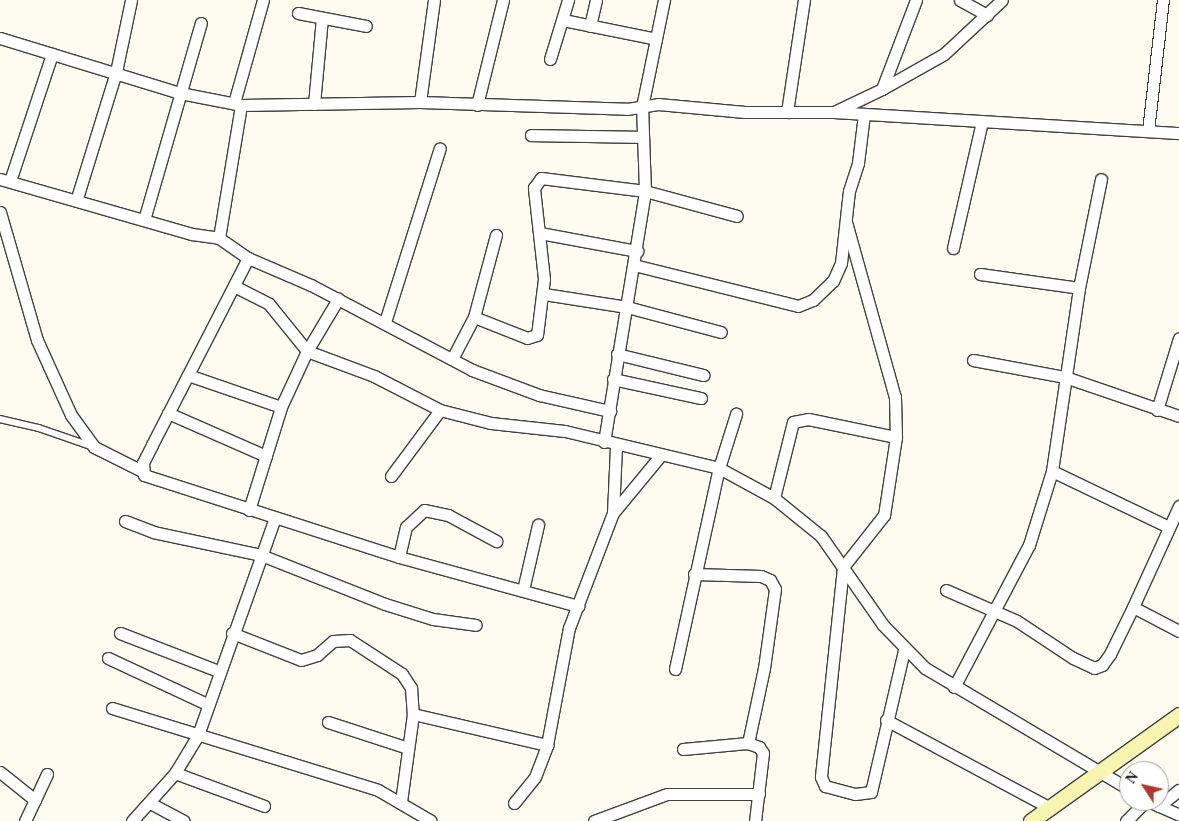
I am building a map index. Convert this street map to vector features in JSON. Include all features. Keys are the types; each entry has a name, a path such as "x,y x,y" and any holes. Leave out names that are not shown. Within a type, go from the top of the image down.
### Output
{"main road":[{"path":"1031,821 1179,716"}],"street":[{"path":"77,198 116,72 131,0"},
{"path":"219,238 238,104 263,0"},
{"path":"420,102 434,0"},
{"path":"477,105 503,0"},
{"path":"550,59 568,0"},
{"path":"590,26 596,0"},
{"path":"604,442 617,354 637,251 645,192 642,107 664,0"},
{"path":"787,112 804,0"},
{"path":"882,89 916,0"},
{"path":"960,0 987,15"},
{"path":"834,112 882,89 944,54 1002,0"},
{"path":"1148,131 1163,0"},
{"path":"298,13 366,26"},
{"path":"314,104 322,18"},
{"path":"562,20 656,39"},
{"path":"144,220 201,23"},
{"path":"0,38 180,93 238,104 420,102 477,105 642,107 658,104 744,112 834,112 1179,133"},
{"path":"52,54 5,180 77,198 144,220 219,238 248,258 385,322 452,359 516,387 610,411"},
{"path":"634,265 786,303 805,305 824,290 837,274 864,114"},
{"path":"953,248 982,121"},
{"path":"531,135 643,137"},
{"path":"385,322 440,148"},
{"path":"474,317 533,338 541,320 544,294 540,233 534,188 540,178 645,192 737,216"},
{"path":"954,687 1029,545 1052,471 1079,288 1102,179"},
{"path":"0,212 37,340 60,395 94,447 142,472 155,481 399,558 578,606"},
{"path":"846,222 893,392 896,437 884,515 843,567 821,777 825,786 855,794 871,792 886,720 904,650"},
{"path":"540,233 637,251"},
{"path":"452,359 474,317 496,235"},
{"path":"142,472 168,414 248,258"},
{"path":"980,274 1079,288"},
{"path":"234,286 269,304 307,351 374,376 440,410 491,423 548,428 616,446 718,468 774,498 821,536 904,650 954,687 1119,783"},
{"path":"544,294 627,307 721,332"},
{"path":"249,510 280,407 307,351 338,299"},
{"path":"1157,410 1179,338"},
{"path":"617,354 703,374"},
{"path":"973,360 1065,377 1179,416"},
{"path":"188,375 280,407"},
{"path":"613,379 701,398"},
{"path":"391,476 440,410"},
{"path":"168,414 266,456"},
{"path":"675,669 718,468 736,414"},
{"path":"774,498 793,422 808,419 896,437"},
{"path":"514,803 535,777 547,745 562,656 578,606 613,513 616,446"},
{"path":"613,513 660,456"},
{"path":"1052,471 1169,528"},
{"path":"946,590 996,610 1094,668 1100,667 1133,607 1179,506"},
{"path":"399,558 406,527 424,510 448,515 496,542"},
{"path":"132,821 150,804 175,774 198,735 218,671 275,518"},
{"path":"124,521 153,532 261,555 385,604 433,620 476,625"},
{"path":"523,590 538,525"},
{"path":"694,574 761,576 770,580 775,589 764,668 748,743"},
{"path":"1133,607 1179,631"},
{"path":"232,632 297,659 317,655 339,639 359,644 408,680 413,714 401,802"},
{"path":"120,633 218,671"},
{"path":"108,658 207,704"},
{"path":"112,708 364,784 401,802 431,821"},
{"path":"413,714 547,745"},
{"path":"886,720 1050,808"},
{"path":"328,722 408,748"},
{"path":"683,748 748,743 759,747 763,753 754,821"},
{"path":"0,772 35,800"},
{"path":"24,821 47,774"},
{"path":"175,774 264,806"},
{"path":"594,821 611,818 667,794 759,794"},
{"path":"150,804 184,821"},
{"path":"1126,821 1140,811"}],"lane":[{"path":"0,420 39,428 94,447"}]}
